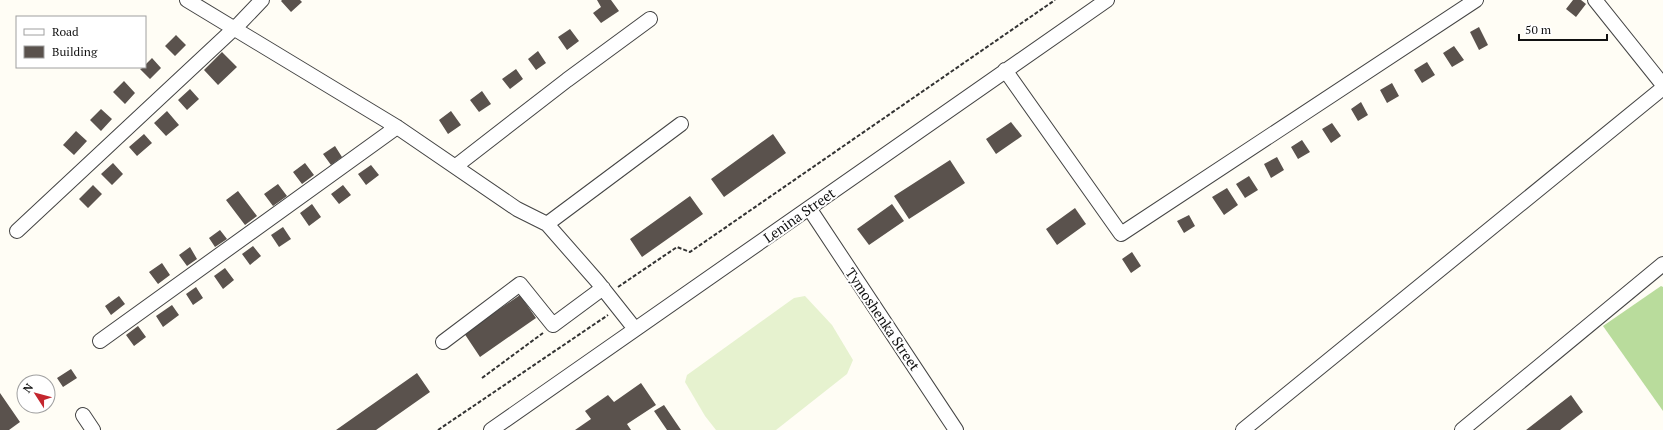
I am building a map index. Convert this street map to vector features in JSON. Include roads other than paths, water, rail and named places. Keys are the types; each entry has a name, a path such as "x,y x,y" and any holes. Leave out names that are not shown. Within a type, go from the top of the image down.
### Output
{"street":[{"path":"187,0 397,127 456,166 516,209 547,224 636,329"},
{"path":"17,231 233,29 262,0"},
{"name":"Lenina Street","path":"491,430 1107,0"},
{"path":"1006,70 1121,234 1476,0"},
{"path":"1243,430 1661,81 1595,0"},
{"path":"456,166 567,80 650,20"},
{"path":"547,224 681,124"},
{"path":"100,341 397,127"},
{"name":"Tymoshenka Street","path":"809,208 956,430"},
{"path":"1462,430 1663,264"},
{"path":"443,342 520,284 553,325 605,291"},
{"path":"83,416 93,430"}]}
